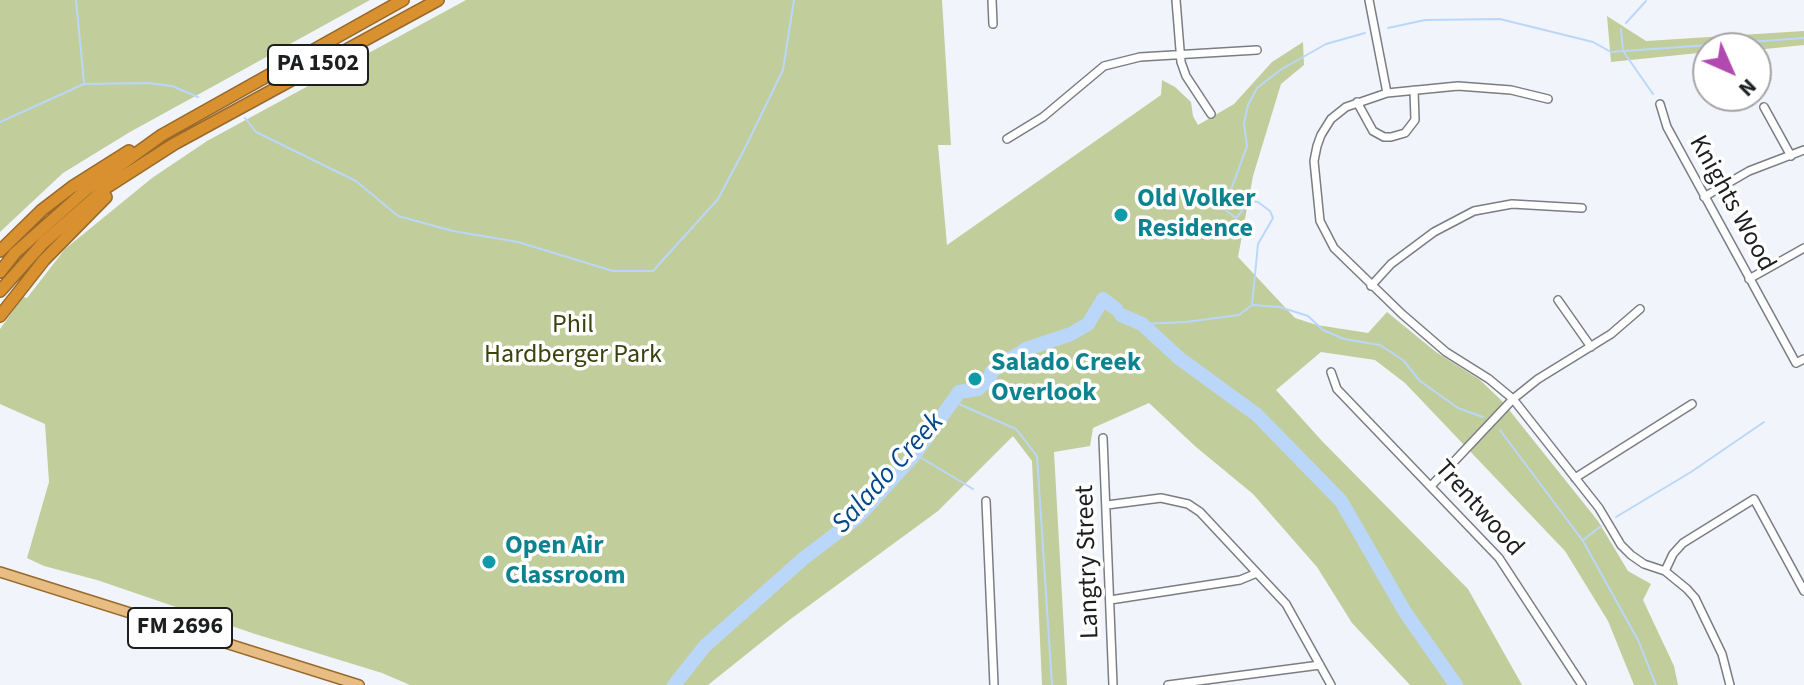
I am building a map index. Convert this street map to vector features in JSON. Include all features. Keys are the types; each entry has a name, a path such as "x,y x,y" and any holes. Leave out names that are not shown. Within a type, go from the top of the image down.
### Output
{"highway":[{"name":"PA 1502","path":"0,272 15,253 87,189 162,135 403,0"},
{"name":"PA 1502","path":"0,291 66,222 107,187 150,159 438,0"},
{"path":"0,251 42,210 72,187 111,160 162,135"},
{"path":"0,316 70,231 150,159"}],"main road":[{"name":"FM 2696","path":"0,572 359,685"}],"street":[{"path":"992,0 993,24"},
{"path":"1176,0 1180,54 1186,76 1211,114"},
{"path":"1369,0 1387,93"},
{"path":"1007,139 1043,117 1104,66 1130,58 1257,50"},
{"path":"1548,99 1485,87 1458,86 1387,93 1357,102 1331,119 1321,135 1314,161 1317,207 1324,233 1334,248 1371,286 1446,352 1489,379 1513,399 1631,555 1644,564 1665,571 1695,598 1722,654 1730,685"},
{"path":"1357,102 1373,131 1391,137 1405,133 1415,120 1414,90"},
{"name":"Knights Wood","path":"1660,104 1667,127 1796,363 1804,359"},
{"path":"1767,112 1791,156"},
{"path":"1704,197 1749,171 1804,150"},
{"path":"1371,286 1391,264 1434,232 1474,211 1512,204 1582,208"},
{"path":"1749,279 1804,248"},
{"path":"1558,300 1591,347"},
{"path":"1431,486 1513,399 1538,379 1624,324 1640,309"},
{"name":"Trentwood","path":"1331,372 1337,389 1499,558 1582,685"},
{"path":"1575,478 1692,404"},
{"name":"Langtry Street","path":"1103,438 1113,685"},
{"path":"1107,505 1161,498 1188,504 1205,517 1293,615 1331,685"},
{"path":"1665,571 1678,547 1754,499 1804,591"},
{"path":"986,501 994,685"},
{"path":"1110,600 1240,580 1257,573"},
{"path":"1168,685 1213,682 1320,665"}],"green space":[{"path":"0,0 370,0 130,132 63,173 0,232"},
{"name":"Phil Hardberger Park","path":"466,0 942,0 951,145 938,145 947,245 1161,95 1162,80 1191,102 1198,125 1234,104 1272,62 1303,42 1304,65 1281,84 1253,176 1238,257 1295,318 1317,325 1368,333 1387,312 1436,352 1480,380 1502,401 1598,521 1628,571 1651,584 1643,600 1674,666 1678,685 1634,685 1608,621 1565,551 1405,383 1375,360 1321,352 1276,390 1468,589 1522,685 1410,685 1352,623 1317,567 1253,494 1149,403 1093,428 1090,446 1054,452 1067,685 1042,685 1032,461 1013,436 938,511 788,621 708,685 410,685 382,673 27,558 49,482 45,424 0,404 0,329 23,297 27,298 65,249 152,178 207,141"},
{"path":"1607,16 1646,41 1692,38 1692,54 1611,62"},
{"path":"1804,31 1804,45 1772,48 1772,33"}],"waterway":[{"path":"76,0 84,82"},
{"path":"245,118 256,132 356,181 398,216 453,231 518,242 613,271 653,271 718,199 745,148 783,70 794,0"},
{"path":"1626,23 1646,1"},
{"path":"1388,28 1425,20 1500,19 1593,42 1611,52 1804,38"},
{"path":"1621,29 1623,51 1653,94"},
{"path":"1252,305 1258,244 1273,218 1270,211 1258,202 1251,201 1236,218 1224,209 1247,146 1244,123 1248,105 1257,88 1280,70 1326,44 1365,33"},
{"path":"0,122 84,84 149,83 172,86 198,97"},
{"name":"Salado Creek","path":"674,685 705,646 804,558 858,517 915,454 959,392 978,389 989,379 992,371 1026,349 1071,334 1088,324 1103,299 1116,309"},
{"path":"1142,324 1239,315 1252,305 1280,307 1308,316 1323,330 1344,339 1380,345 1403,360 1420,381 1458,408 1483,417"},
{"name":"Salado Creek","path":"1121,315 1142,324 1179,358 1257,415 1341,501 1405,612 1456,685"},
{"path":"952,401 1016,429 1037,456 1052,685"},
{"path":"1616,517 1691,472 1764,422"},
{"path":"1500,430 1583,541 1638,640 1656,685"},
{"path":"915,454 973,489"},
{"path":"1583,540 1601,526"}],"place":[{"name":"Old Volker Residence","path":"1121,215"},
{"name":"Salado Creek Overlook","path":"975,379"},
{"name":"Open Air Classroom","path":"489,562"}]}
